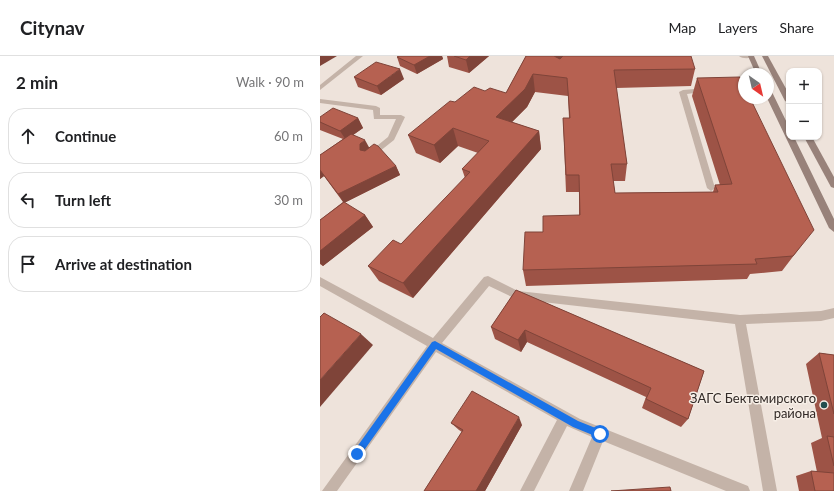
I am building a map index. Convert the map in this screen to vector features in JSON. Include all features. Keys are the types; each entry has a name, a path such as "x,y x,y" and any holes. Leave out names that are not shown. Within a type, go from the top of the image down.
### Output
{"main road":[{"path":"751,56 756,68"},
{"path":"765,56 786,95"},
{"path":"774,104 786,130"},
{"path":"791,140 834,228"},
{"path":"810,140 834,185"}],"street":[{"path":"320,88 360,56"},
{"path":"742,56 751,56"},
{"path":"711,188 683,92 713,90"},
{"path":"320,101 376,108 377,118 401,117 391,138 369,156"},
{"path":"329,491 435,344 488,280 516,294 740,320 821,316 834,313"},
{"path":"320,281 576,424 743,491"},
{"path":"740,320 770,491"},
{"path":"527,491 566,418"},
{"path":"576,491 600,434"}],"building":[{"path":"430,56 414,65 397,57"},
{"path":"454,56 470,56 466,60"},
{"path":"526,56 554,56 560,59 563,56 691,56 695,69 614,70 627,164 611,164 615,193 718,192 715,185 732,184 697,78 738,77 738,104 753,104 814,230 793,256 755,259 757,264 523,270 525,232 543,232 543,216 580,215 579,175 566,175 563,118 570,118 567,78 533,74 525,89 496,117 539,131 403,283 368,266 393,240 401,244 470,172 462,169 489,141 453,128 434,145 408,135 450,101 455,102 474,87 485,91 490,88 506,93"},
{"path":"376,62 400,69 377,86 354,77"},
{"path":"333,108 358,118 340,131 320,122 320,117"},
{"path":"351,134 365,140 360,144 360,150 365,151 374,144 378,146 396,166 338,194 320,170 320,155"},
{"path":"344,202 365,215 320,251 320,220"},
{"path":"516,290 704,371 688,419 646,399 651,388 525,330 518,340 491,327"},
{"path":"324,313 361,334 320,380 320,317"},
{"path":"819,353 834,355 834,414"},
{"path":"472,391 519,417 476,491 424,491 463,430 451,423"},
{"path":"827,436 834,437 834,466"},
{"path":"811,471 834,473 834,491 815,491"},
{"path":"670,487 671,491 611,491"}],"place":[{"name":"ЗАГС Бектемирского района","path":"824,405"}],"route":[{"path":"357,454 435,344 576,424 600,434"}]}
